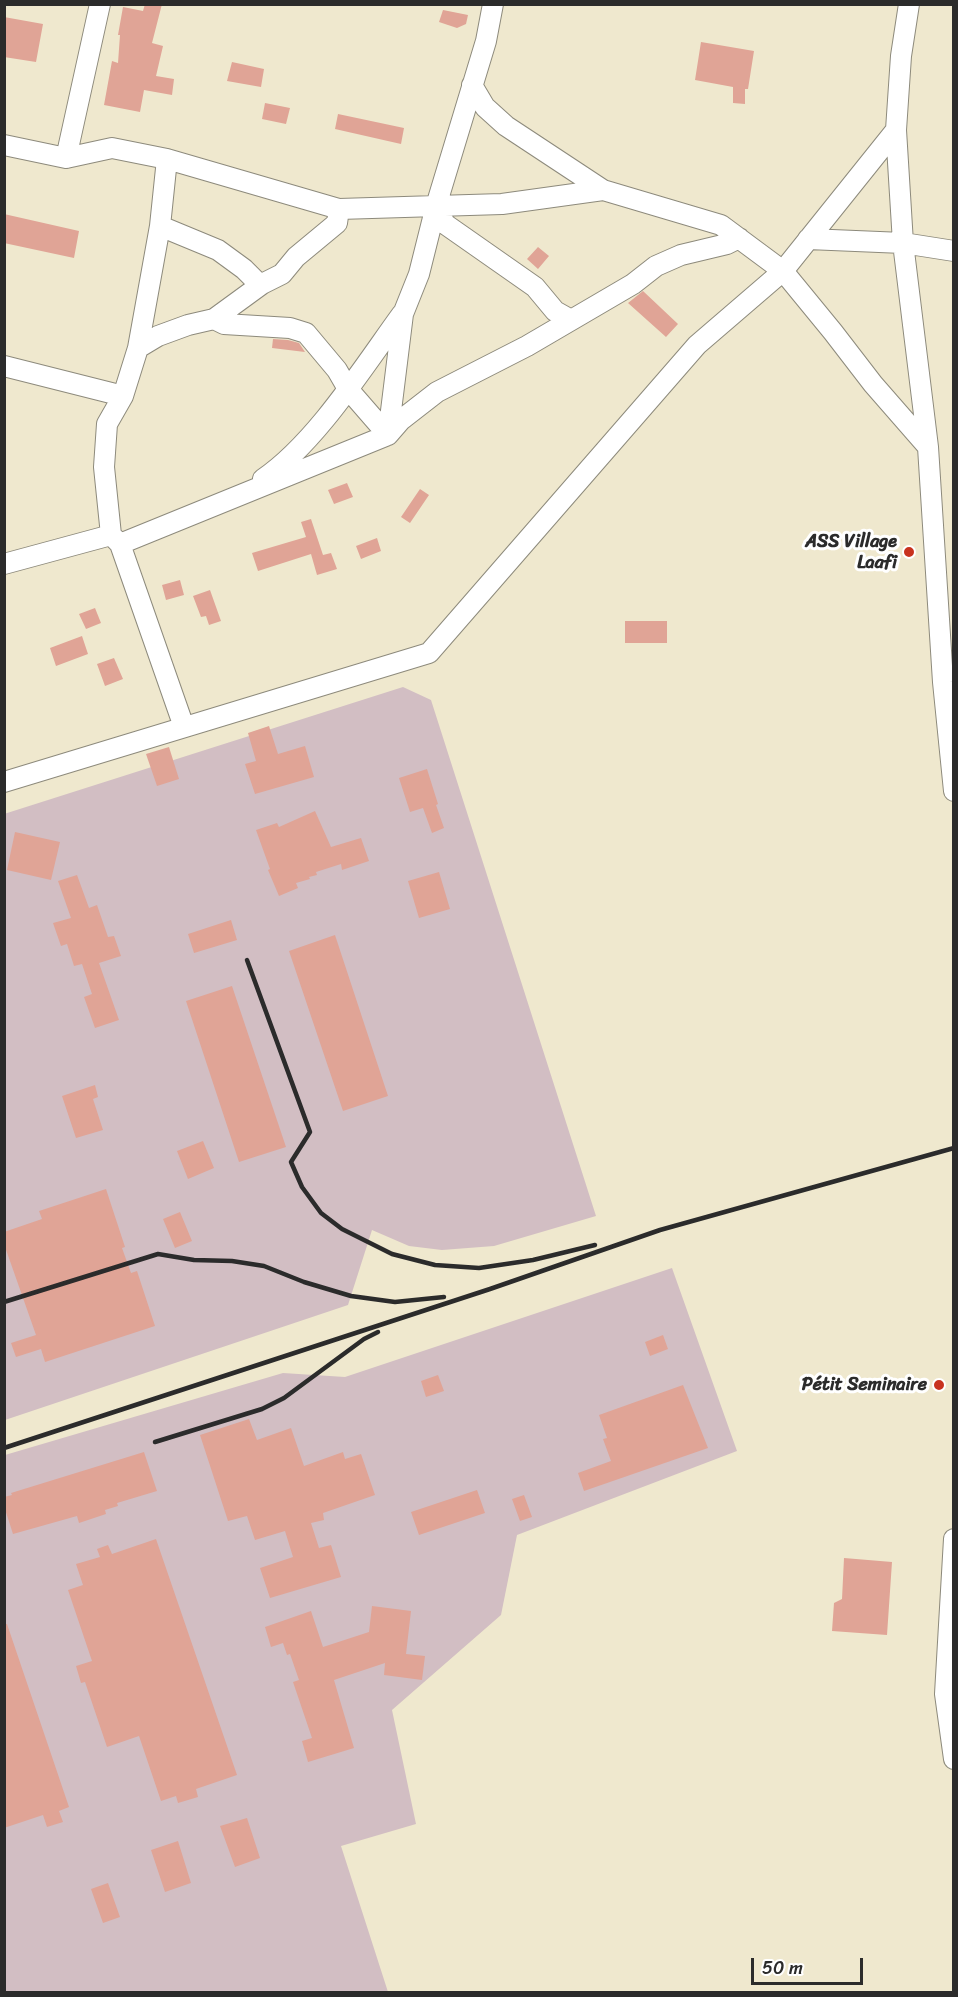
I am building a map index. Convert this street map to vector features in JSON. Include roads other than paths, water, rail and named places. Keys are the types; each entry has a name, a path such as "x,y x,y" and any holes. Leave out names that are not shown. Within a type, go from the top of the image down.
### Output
{"street":[{"path":"66,158 100,4"},
{"path":"224,501 275,471 293,454 348,389 403,314 419,274 436,206 486,41 493,4"},
{"path":"909,4 901,56 896,130 903,243 928,447 943,682 954,791"},
{"path":"472,85 485,107 506,126 603,190 721,225 783,271 873,384 928,447"},
{"path":"4,782 429,653 697,345 783,271 896,130"},
{"path":"4,145 66,158 112,148 167,159 339,209 502,204 603,190"},
{"path":"167,159 160,226 138,348 123,396 107,424 104,467 116,539 184,727"},
{"path":"436,206 445,224 535,287 555,311 571,320"},
{"path":"138,348 158,336 188,325 214,319 262,284 282,274 296,257 337,223 339,209"},
{"path":"160,226 218,250 262,284"},
{"path":"4,564 116,539 224,501 388,435 401,420 437,392 519,350 633,284 656,266 681,255 716,247 739,238"},
{"path":"808,239 903,243 954,251"},
{"path":"388,435 403,314"},
{"path":"214,319 224,324 290,328 306,333 337,370 348,389 388,435"},
{"path":"4,366 123,396"},
{"path":"954,1539 945,1694 954,1759"}],"railway":[{"path":"247,960 310,1132 291,1162 302,1187 321,1213 342,1229 392,1254 435,1265 479,1268 533,1260 595,1245"},
{"path":"4,1448 490,1289 660,1230 954,1148"},
{"path":"4,1302 158,1254 194,1260 232,1261 264,1266 304,1282 351,1296 395,1302 444,1297"},
{"path":"155,1442 262,1409 284,1398 364,1339 378,1332"}],"place":[{"name":"ASS Village Laafi","path":"909,552"},
{"name":"Pétit Seminaire","path":"939,1385"}]}
